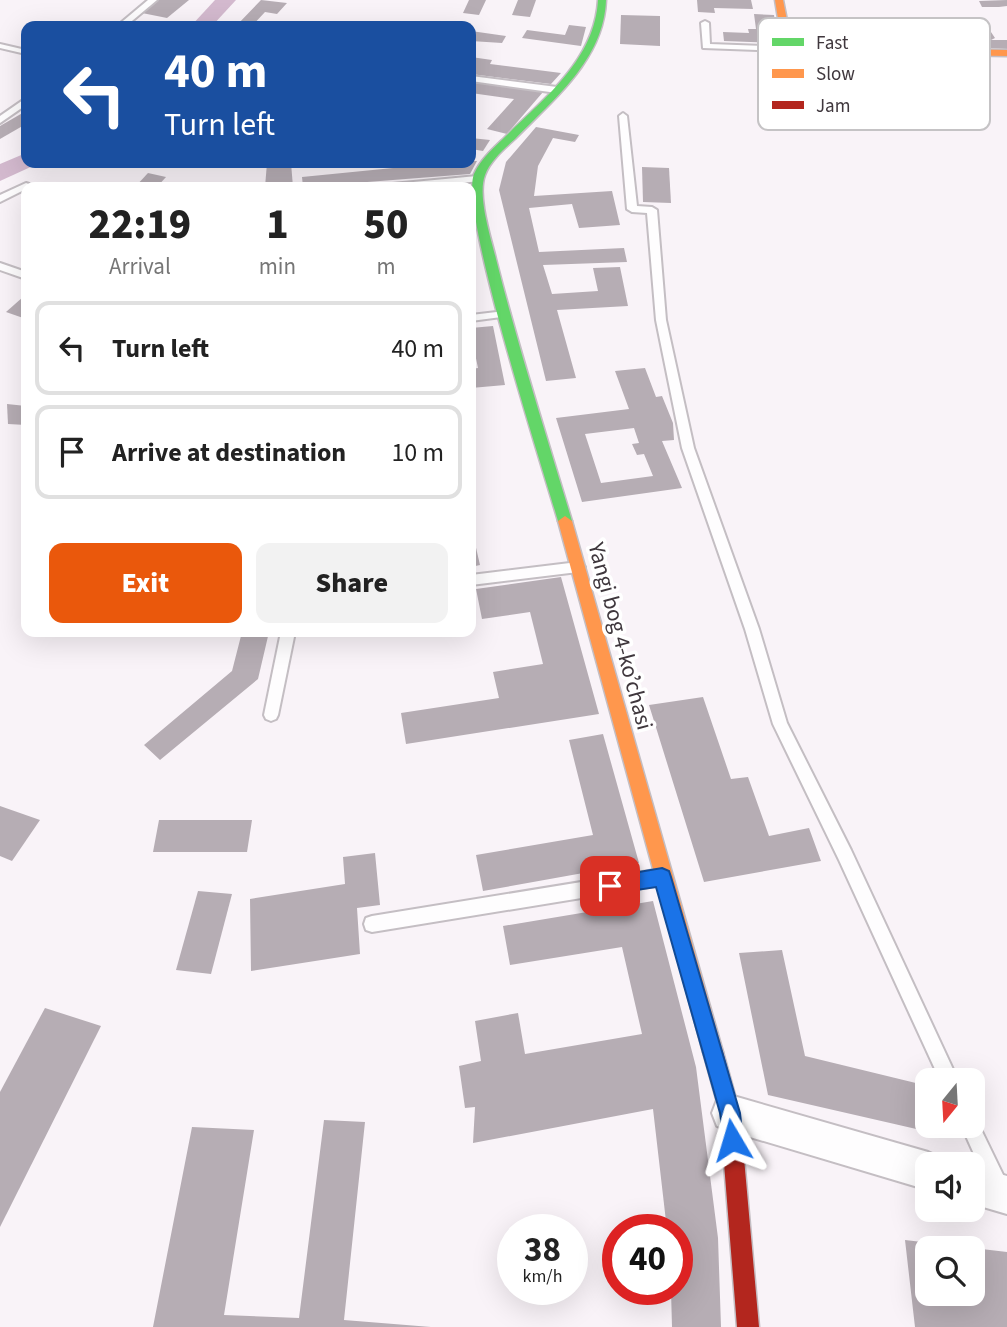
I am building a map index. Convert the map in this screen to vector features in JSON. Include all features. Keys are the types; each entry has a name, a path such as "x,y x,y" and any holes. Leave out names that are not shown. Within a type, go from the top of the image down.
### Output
{"street":[{"path":"477,179 493,155 557,90 592,47 603,9 601,0"},
{"path":"779,0 782,18"},
{"name":"Yangi bog 4-koʼchasi","path":"477,179 478,201 505,314 579,567 662,877 730,1113 748,1327"},
{"path":"730,1113 915,1167"}],"lane":[{"path":"127,21 153,0"},
{"path":"705,23 706,46 758,49"},
{"path":"0,46 21,51"},
{"path":"476,79 557,90"},
{"path":"0,120 21,105"},
{"path":"624,116 632,209 652,210 661,320 688,448 752,629 780,724 845,855 943,1068"},
{"path":"445,182 477,179"},
{"path":"0,199 21,188"},
{"path":"0,266 21,274"},
{"path":"476,317 505,314"},
{"path":"476,579 579,567"},
{"path":"271,715 287,637"},
{"path":"372,924 662,877"},
{"path":"975,1138 994,1191"}],"building":[{"path":"158,0 189,0 167,18 142,13"},
{"path":"261,0 287,3 277,14 265,12 257,21 241,21"},
{"path":"469,0 486,0 479,15 463,13"},
{"path":"518,0 536,0 530,17 512,15"},
{"path":"697,0 751,0 753,9 714,8 715,13 698,12"},
{"path":"1007,0 1007,6 999,7 982,7 979,1"},
{"path":"754,14 774,15 774,18 758,18 758,42 724,41 723,32 749,33 748,29 756,29"},
{"path":"621,15 660,16 660,46 620,44"},
{"path":"569,25 586,27 581,46 522,38 527,30 565,35"},
{"path":"990,30 995,38 991,40 1007,40 1007,49 990,48"},
{"path":"476,32 506,36 502,43 476,41"},
{"path":"476,58 492,60 490,64 561,73 551,84 476,75"},
{"path":"476,83 543,92 507,134 487,129 514,99 476,94"},
{"path":"21,114 21,127 0,139 0,126"},
{"path":"536,127 579,135 575,142 553,138 538,166 534,196 612,191 620,225 579,228 572,204 529,208 539,252 624,248 627,262 543,265 552,294 598,291 593,268 620,267 628,306 557,310 576,378 546,381 499,190 506,162"},
{"path":"476,139 490,140 483,151 476,150"},
{"path":"642,167 669,168 671,203 643,202"},
{"path":"267,168 291,168 293,182 265,182"},
{"path":"393,168 473,168 470,174 367,182 302,182 302,177"},
{"path":"148,173 166,177 162,182 140,182"},
{"path":"21,299 21,317 6,312"},
{"path":"493,326 505,385 476,388 476,328"},
{"path":"645,368 656,397 662,396 673,423 674,440 662,441 682,488 582,502 556,418 629,409 615,371","holes":["634,428 639,443 632,444 637,455 644,454 653,476 601,483 585,434"]},
{"path":"7,404 21,405 21,425 8,424"},
{"path":"476,548 480,565 476,566"},
{"path":"561,577 599,714 406,744 401,713 499,698 493,672 543,664 530,612 482,619 476,589"},
{"path":"241,637 268,637 258,679 160,760 144,745 232,671"},
{"path":"703,697 731,779 748,777 769,836 809,828 821,861 704,882 649,705"},
{"path":"603,734 639,863 483,891 476,855 593,835 569,740"},
{"path":"0,806 40,820 12,861 0,856"},
{"path":"159,820 252,820 247,852 153,852"},
{"path":"375,853 380,905 357,908 360,954 251,971 250,899 345,884 343,857"},
{"path":"198,891 232,894 211,974 176,970"},
{"path":"653,901 696,1067 718,1238 721,1327 672,1327 671,1305 693,1305 693,1214 665,1214 653,1109 473,1143 475,1107 465,1108 459,1066 481,1061 475,1021 518,1013 525,1054 642,1034 622,947 510,965 503,926"},
{"path":"782,950 805,1056 915,1083 915,1129 768,1095 739,953"},
{"path":"45,1008 101,1026 0,1227 0,1092"},
{"path":"324,1120 365,1122 344,1320 431,1327 153,1327 192,1127 254,1130 224,1315 299,1318"},
{"path":"905,1240 915,1241 915,1306 985,1306 985,1249 1007,1252 1007,1327 915,1327"}],"waterway":[{"path":"206,21 226,0"},
{"path":"0,174 21,163"}],"traffic: fast":[{"path":"565,521 497,287 478,199 478,178 484,166 556,92 585,57 601,19 602,0"}],"traffic: slow":[{"path":"779,0 782,18"},
{"path":"990,53 1007,53"},
{"path":"565,521 713,1052"}],"traffic: jam":[{"path":"713,1052 730,1113 748,1327"}],"route":[{"path":"610,886 662,877 730,1113 732,1140"}]}
